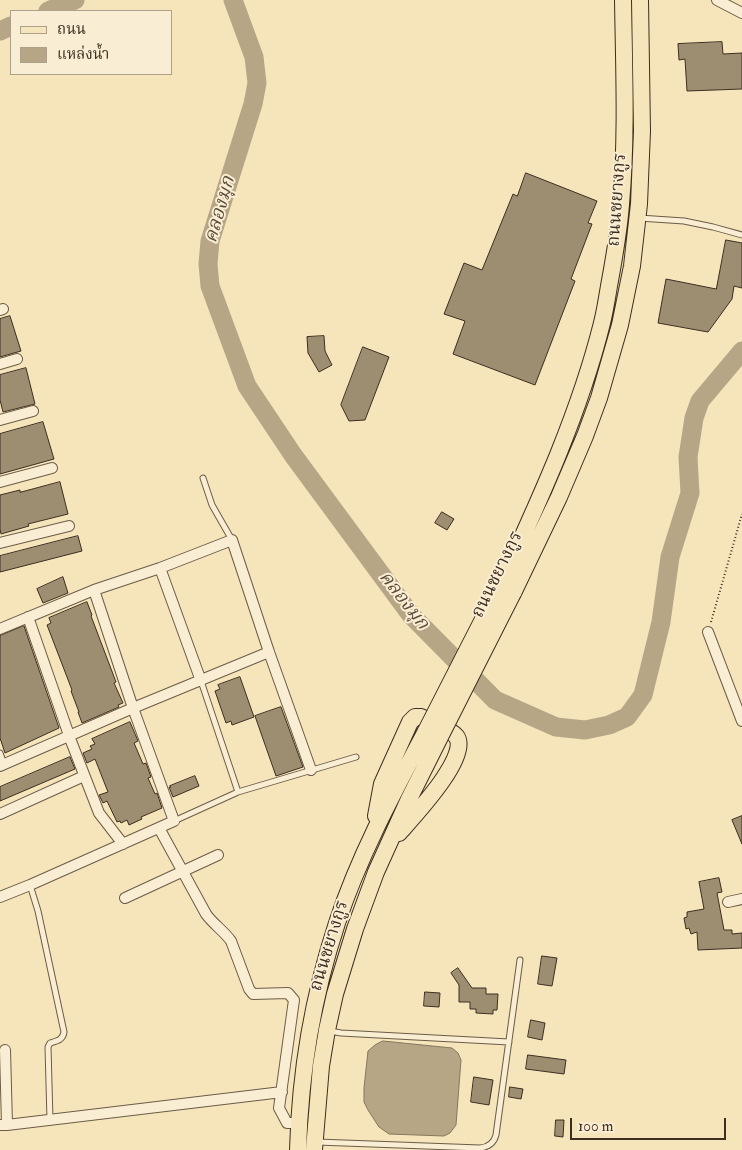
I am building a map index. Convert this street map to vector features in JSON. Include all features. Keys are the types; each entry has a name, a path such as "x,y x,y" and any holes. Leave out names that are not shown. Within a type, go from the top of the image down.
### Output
{"main road":[{"name":"ถนนชยางกูร","path":"506,590 582,394 602,322 613,264 621,204 625,131 623,0"},
{"name":"ถนนชยางกูร","path":"314,1146 321,1066 327,1030 335,994 355,928 376,872 409,799 433,734 506,590 559,497 586,436 620,325 632,266 638,217 642,131 640,0"},
{"path":"372,838 382,784 410,722 415,718 421,717 455,735 459,742 458,752 442,782 427,802 388,844"},
{"name":"ถนนชยางกูร","path":"298,1150 298,1124 305,1062 318,990 337,922 359,865 394,791 433,734"}],"street":[{"path":"717,0 742,13"},
{"path":"0,364 17,359"},
{"path":"0,420 33,411"},
{"path":"0,482 52,468"},
{"path":"0,543 69,526"},
{"path":"0,629 94,590 160,568 232,540 311,770"},
{"path":"160,568 201,681"},
{"path":"0,897 174,821 133,708 94,590"},
{"path":"28,617 84,776 99,813 123,844"},
{"path":"708,632 742,721"},
{"path":"2,765 269,652"},
{"path":"0,814 84,776"},
{"path":"159,828 211,922 231,941 249,989 253,994 288,993 294,1000 279,1108 287,1123 298,1124"},
{"path":"125,898 218,855"},
{"path":"728,902 742,899"},
{"path":"5,1050 4,1125 282,1092"}],"lane":[{"path":"638,217 684,221 742,236"},
{"path":"203,478 212,505 232,540"},
{"path":"201,681 238,792"},
{"path":"0,753 2,765"},
{"path":"174,821 238,792 356,757"},
{"path":"30,885 38,911 64,1032 61,1039 50,1043 48,1047 50,1120"},
{"path":"314,1146 344,1143 480,1148 489,1146 495,1139 496,1134 520,960"},
{"path":"327,1030 341,1033 509,1042"}],"path":[{"path":"708,632 742,514"}],"water":[{"path":"383,1041 452,1048 458,1053 461,1060 456,1125 450,1133 444,1136 389,1134 379,1127 364,1102 364,1088 368,1051"}],"building":[{"path":"722,42 723,54 742,53 742,89 687,91 685,59 679,60 678,44"},
{"path":"526,173 597,201 588,223 592,224 571,279 575,281 535,385 453,354 465,321 444,314 464,263 482,270 513,194 517,196"},
{"path":"726,240 742,243 742,288 734,286 732,299 708,332 658,323 666,279 716,289"},
{"path":"10,316 21,351 0,357 0,319"},
{"path":"324,336 325,351 332,365 319,372 308,353 307,337"},
{"path":"363,347 389,357 365,420 349,421 341,405"},
{"path":"26,368 35,404 3,412 0,400 0,375"},
{"path":"43,422 54,459 0,474 0,434"},
{"path":"60,482 68,514 28,524 29,526 1,534 0,495"},
{"path":"442,512 454,519 447,530 435,523"},
{"path":"78,536 82,551 0,572 0,556"},
{"path":"63,577 68,593 43,603 37,589"},
{"path":"87,602 116,682 114,683 123,703 118,705 119,707 82,723 72,690 47,625 51,623 49,618"},
{"path":"24,626 59,728 5,753 0,738 0,636"},
{"path":"240,677 254,717 232,725 231,721 226,723 215,691 220,689 218,685"},
{"path":"281,707 303,767 276,776 255,716"},
{"path":"130,722 138,741 134,743 143,764 146,763 151,777 148,778 155,794 157,793 162,808 141,817 142,819 129,825 127,820 121,823 120,821 117,822 107,801 103,803 99,795 108,792 95,759 87,763 83,753 92,749 90,746 95,744 92,739"},
{"path":"70,757 75,769 0,801 0,787"},
{"path":"195,776 199,786 173,797 170,786"},
{"path":"742,816 742,844 732,820"},
{"path":"719,878 722,892 717,893 724,930 732,930 732,934 742,933 742,948 698,950 697,932 691,934 689,928 686,929 684,918 687,917 687,912 704,909 699,882"},
{"path":"542,956 557,958 552,986 538,984"},
{"path":"458,968 472,988 486,988 486,994 498,994 497,1010 493,1010 493,1014 476,1013 476,1009 470,1009 470,1002 459,1002 459,985 451,973"},
{"path":"425,992 440,993 439,1007 424,1006"},
{"path":"531,1020 545,1023 542,1040 528,1037"},
{"path":"528,1055 566,1060 564,1074 526,1069"},
{"path":"474,1077 493,1080 489,1105 471,1102"},
{"path":"510,1087 523,1089 521,1099 509,1097"},
{"path":"556,1120 564,1120 563,1137 555,1136"}],"waterway":[{"name":"คลองมุก","path":"50,10 75,0"},
{"name":"คลองมุก","path":"233,0 254,57 257,83 253,104 210,241 208,264 210,286 247,386 293,455 411,615 495,700 556,727 585,730 609,725 627,717 643,695 661,622 670,557 690,493 688,457 694,418 700,401 742,351"},
{"name":"คลองมุก","path":"0,31 10,26"}]}
